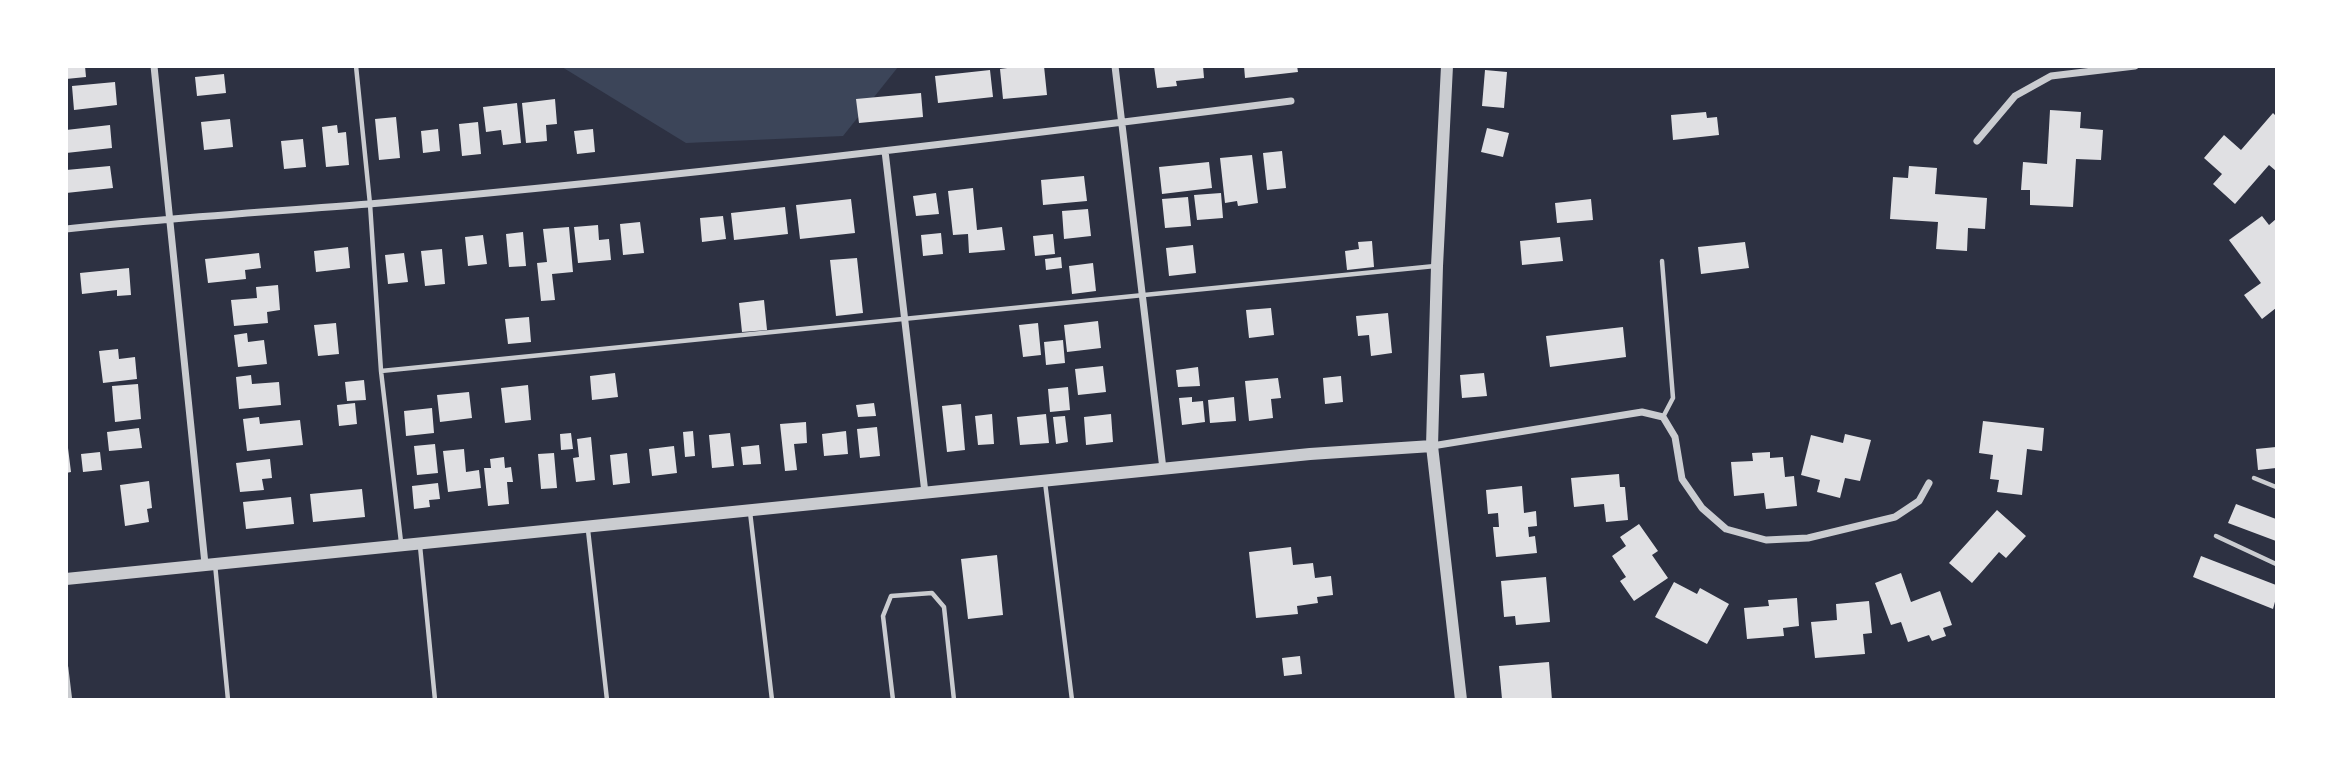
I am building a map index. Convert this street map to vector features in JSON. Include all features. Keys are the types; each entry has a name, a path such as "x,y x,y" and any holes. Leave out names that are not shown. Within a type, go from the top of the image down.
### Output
{"street":[{"path":"154,66 210,564"},
{"path":"1115,66 1163,469"},
{"path":"1447,66 1437,266 1432,446 1461,699"},
{"path":"1977,141 2015,96 2051,76 2134,66"},
{"path":"66,229 169,218 369,204 885,151 1291,101"},
{"path":"885,151 925,494"},
{"path":"66,579 1310,454 1432,446 1642,412 1663,417 1675,437 1682,479 1702,508 1726,530 1766,540 1808,538 1895,517 1919,501 1929,482"}],"lane":[{"path":"356,66 381,372 402,547"},
{"path":"1662,261 1673,398 1663,417"},
{"path":"381,372 1437,266"},
{"path":"2254,478 2277,487"},
{"path":"1045,481 1072,699"},
{"path":"750,512 772,699"},
{"path":"587,528 607,699"},
{"path":"2216,536 2277,564"},
{"path":"420,545 435,699"},
{"path":"210,564 228,699"},
{"path":"893,699 883,616 891,596 932,593 944,607 954,699"},
{"path":"66,667 70,699"}],"shaded area":[{"path":"562,67 898,67 843,136 686,143"}],"building":[{"path":"66,66 85,66 86,77 66,79"},
{"path":"1044,66 1047,95 1003,99 1000,69"},
{"path":"1154,66 1203,66 1204,78 1176,81 1177,86 1157,88"},
{"path":"1244,66 1297,66 1298,72 1245,78"},
{"path":"990,70 993,97 938,103 935,76"},
{"path":"1485,70 1507,72 1504,108 1482,106"},
{"path":"224,74 226,93 197,96 195,77"},
{"path":"115,82 117,105 74,110 72,86"},
{"path":"921,93 923,117 859,123 856,99"},
{"path":"555,99 557,124 546,125 547,141 526,143 522,103"},
{"path":"517,103 521,143 503,145 501,130 486,132 483,107"},
{"path":"2050,110 2081,112 2080,128 2103,130 2101,160 2076,159 2073,207 2030,205 2030,190 2021,190 2023,162 2047,164"},
{"path":"1706,112 1707,118 1717,117 1719,135 1673,140 1671,115"},
{"path":"2273,113 2276,116 2276,171 2269,165 2235,204 2213,184 2222,174 2204,158 2224,135 2241,150"},
{"path":"396,117 400,158 379,160 375,119"},
{"path":"230,119 233,147 204,150 201,122"},
{"path":"478,122 481,154 462,156 459,124"},
{"path":"110,125 112,148 66,153 66,130"},
{"path":"337,125 338,133 346,132 349,165 326,167 322,127"},
{"path":"1487,128 1509,133 1503,157 1481,152"},
{"path":"438,129 440,151 423,153 421,131"},
{"path":"593,129 595,152 577,154 574,131"},
{"path":"303,139 306,167 284,169 281,141"},
{"path":"1282,151 1286,188 1267,190 1263,153"},
{"path":"1252,155 1258,203 1238,206 1237,201 1225,203 1220,158"},
{"path":"1209,162 1212,188 1162,194 1159,167"},
{"path":"110,166 113,188 66,193 66,170"},
{"path":"1909,166 1937,168 1935,194 1987,198 1985,229 1968,228 1967,251 1936,249 1938,222 1890,219 1893,177 1908,178"},
{"path":"1084,176 1087,201 1043,205 1041,180"},
{"path":"973,188 977,230 1002,227 1005,250 969,253 968,234 953,235 948,191"},
{"path":"936,193 939,214 916,216 913,196"},
{"path":"1221,193 1223,218 1197,220 1194,195"},
{"path":"1188,197 1191,226 1165,228 1162,199"},
{"path":"851,199 855,233 800,239 796,205"},
{"path":"1591,199 1593,220 1557,223 1555,203"},
{"path":"785,207 788,234 734,240 731,213"},
{"path":"1088,209 1091,236 1064,239 1062,211"},
{"path":"723,216 726,239 702,242 700,218"},
{"path":"2262,216 2269,225 2276,219 2276,308 2262,319 2244,295 2261,283 2229,240"},
{"path":"640,222 644,253 623,255 620,224"},
{"path":"598,225 599,240 609,239 611,260 578,263 574,227"},
{"path":"569,227 573,272 552,274 555,300 541,301 537,263 547,262 543,229"},
{"path":"523,232 526,266 509,267 506,234"},
{"path":"941,233 943,254 923,256 921,235"},
{"path":"1053,234 1055,254 1035,256 1033,236"},
{"path":"483,235 487,264 468,266 465,237"},
{"path":"1560,237 1563,261 1522,265 1520,241"},
{"path":"1372,241 1374,267 1347,270 1345,251 1359,249 1358,242"},
{"path":"1745,242 1749,268 1701,274 1698,247"},
{"path":"1193,245 1196,273 1169,276 1166,248"},
{"path":"348,247 350,268 316,272 314,251"},
{"path":"442,249 445,284 425,286 421,251"},
{"path":"259,253 261,268 245,270 246,279 208,283 205,259"},
{"path":"404,253 408,282 388,284 385,255"},
{"path":"1061,257 1062,268 1046,270 1045,259"},
{"path":"857,258 863,313 836,316 830,260"},
{"path":"1093,263 1096,291 1072,294 1069,266"},
{"path":"129,268 131,295 117,296 117,290 82,294 80,273"},
{"path":"278,285 280,310 267,312 268,323 234,326 231,300 257,298 256,287"},
{"path":"764,300 767,330 742,332 739,303"},
{"path":"1271,308 1274,335 1249,338 1246,310"},
{"path":"1388,313 1392,353 1371,356 1369,335 1358,336 1356,316"},
{"path":"529,317 531,342 508,344 505,319"},
{"path":"1098,321 1101,348 1067,352 1064,325"},
{"path":"336,323 339,354 318,356 314,325"},
{"path":"1038,323 1041,355 1023,357 1019,325"},
{"path":"1623,327 1626,357 1550,367 1546,336"},
{"path":"247,333 248,342 264,340 267,364 238,367 234,335"},
{"path":"1063,340 1065,363 1046,365 1044,342"},
{"path":"118,349 119,359 135,357 137,379 103,383 99,351"},
{"path":"1103,366 1106,392 1078,395 1075,369"},
{"path":"1198,367 1200,386 1178,387 1176,370"},
{"path":"615,373 618,397 592,400 590,376"},
{"path":"1484,373 1487,396 1462,398 1460,375"},
{"path":"251,375 252,384 279,382 281,405 239,409 236,377"},
{"path":"1341,376 1343,402 1325,404 1323,378"},
{"path":"1278,378 1281,398 1271,399 1273,418 1249,421 1245,381"},
{"path":"364,380 366,400 347,401 345,382"},
{"path":"138,384 141,419 115,422 112,386"},
{"path":"528,385 531,420 505,423 501,388"},
{"path":"1068,387 1070,410 1050,412 1048,389"},
{"path":"469,392 472,418 440,422 437,395"},
{"path":"1192,397 1192,402 1203,401 1205,422 1182,425 1179,398"},
{"path":"1234,397 1236,421 1210,423 1208,400"},
{"path":"355,403 357,424 339,426 337,405"},
{"path":"874,403 876,416 858,417 856,405"},
{"path":"961,404 965,450 947,452 942,406"},
{"path":"432,408 434,433 406,436 404,411"},
{"path":"992,414 994,444 978,445 975,416"},
{"path":"1046,414 1049,443 1020,445 1017,417"},
{"path":"1111,414 1113,442 1086,445 1084,417"},
{"path":"1065,416 1068,442 1056,444 1053,417"},
{"path":"259,417 260,424 300,420 303,445 247,451 243,419"},
{"path":"1983,421 2044,428 2042,451 2027,449 2022,495 1997,492 1999,480 1990,479 1993,455 1979,453"},
{"path":"806,422 807,443 794,444 797,470 785,471 780,424"},
{"path":"877,427 880,456 860,458 857,429"},
{"path":"139,428 142,448 109,451 107,432"},
{"path":"693,431 695,456 685,457 683,432"},
{"path":"846,431 848,454 824,456 822,434"},
{"path":"571,433 573,449 561,450 560,434"},
{"path":"730,433 734,466 712,468 709,435"},
{"path":"1845,434 1871,440 1860,481 1845,478 1840,498 1817,492 1820,480 1801,475 1811,435 1843,443"},
{"path":"591,437 595,480 576,482 573,458 579,457 577,439"},
{"path":"435,444 438,473 417,475 414,446"},
{"path":"759,445 761,464 743,465 741,447"},
{"path":"674,446 677,473 652,476 649,449"},
{"path":"2276,447 2276,468 2258,470 2256,449"},
{"path":"66,448 71,472 66,473"},
{"path":"464,449 466,472 479,470 481,488 448,492 443,451"},
{"path":"100,452 102,470 83,472 81,454"},
{"path":"1770,452 1770,458 1783,457 1785,477 1794,476 1797,506 1766,509 1764,493 1734,496 1731,462 1753,461 1752,453"},
{"path":"554,453 557,488 541,489 538,454"},
{"path":"627,453 630,483 613,485 610,455"},
{"path":"504,457 505,468 511,467 513,482 507,482 509,504 488,506 484,468 491,468 490,459"},
{"path":"270,459 272,478 262,479 264,490 240,492 236,463"},
{"path":"1619,474 1620,487 1625,487 1628,520 1606,522 1604,504 1574,507 1571,478"},
{"path":"149,481 152,508 147,509 149,522 125,526 120,485"},
{"path":"438,483 440,499 429,500 430,507 414,509 412,486"},
{"path":"1522,486 1524,513 1536,511 1537,526 1528,527 1529,537 1535,536 1537,553 1496,557 1493,527 1499,527 1498,513 1488,514 1486,490"},
{"path":"362,489 365,517 313,522 310,494"},
{"path":"291,497 294,524 246,529 243,502"},
{"path":"2236,504 2276,519 2276,541 2228,523"},
{"path":"1997,510 2026,536 2006,558 1999,552 1972,583 1949,563"},
{"path":"1639,524 1658,551 1652,555 1668,578 1634,601 1620,581 1626,577 1612,556 1626,546 1620,537"},
{"path":"1291,547 1293,565 1313,563 1315,578 1331,576 1333,595 1317,597 1318,603 1297,606 1298,614 1256,618 1249,552"},
{"path":"997,555 1003,615 968,619 961,559"},
{"path":"2201,556 2276,585 2273,609 2193,577"},
{"path":"1901,573 1911,602 1940,591 1952,625 1943,628 1946,636 1932,641 1929,635 1908,642 1901,622 1891,625 1875,583"},
{"path":"1546,577 1550,622 1516,625 1515,616 1504,617 1501,581"},
{"path":"1674,582 1697,594 1700,588 1729,604 1707,644 1655,617"},
{"path":"1797,598 1799,626 1783,628 1784,636 1747,639 1744,608 1769,606 1768,600"},
{"path":"1869,601 1872,633 1863,634 1865,654 1815,658 1811,622 1837,620 1836,604"},
{"path":"1300,656 1302,674 1284,676 1282,658"},
{"path":"1549,662 1552,700 1502,699 1499,666"}]}
